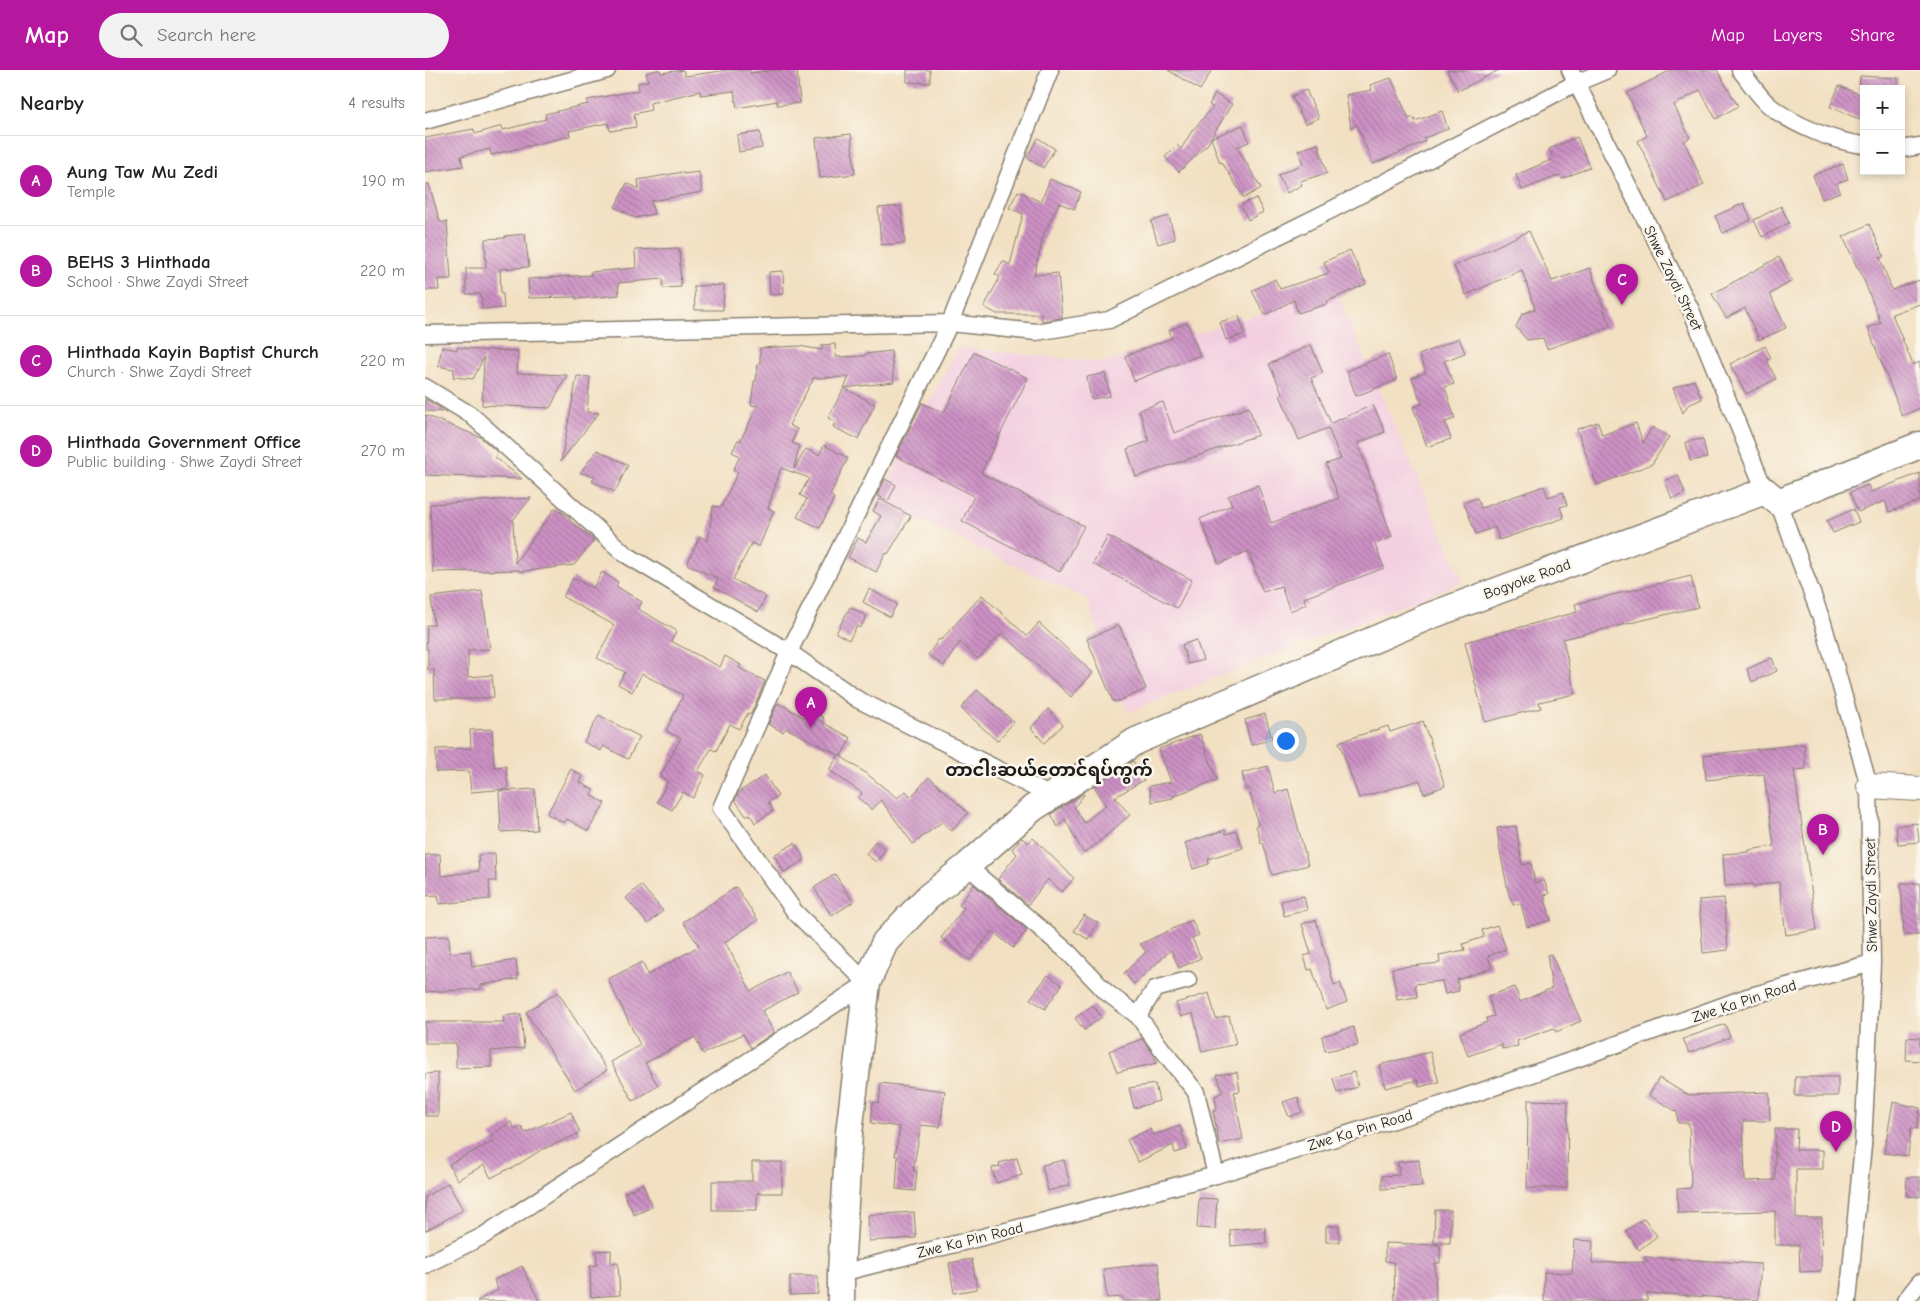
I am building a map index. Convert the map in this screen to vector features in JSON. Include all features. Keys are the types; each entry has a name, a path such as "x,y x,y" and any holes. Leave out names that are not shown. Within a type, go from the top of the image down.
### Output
{"main road":[{"name":"Bogyoke Road","path":"841,1301 849,1133 867,983 885,942 928,897 967,866 1033,808 1136,741 1427,617 1920,445"}],"street":[{"path":"425,121 607,70"},
{"path":"425,1265 483,1236 867,983 795,912 721,808 789,652 950,323 1050,70"},
{"path":"425,334 950,323 1036,332 1109,320 1333,209 1573,76 1607,70"},
{"path":"1740,70 1770,106 1810,131 1860,145"},
{"name":"Shwe Zaydi Street","path":"1573,76 1691,310 1771,496 1823,623 1869,786 1872,963 1863,1145 1848,1301"},
{"path":"1905,148 1920,146"},
{"path":"425,387 471,414 625,554 789,652 857,699 1051,796"},
{"path":"1869,786 1920,789"},
{"path":"967,866 1067,952 1106,992 1138,1016 1196,1092 1216,1175"},
{"name":"Zwe Ka Pin Road","path":"841,1273 1216,1175 1441,1105 1579,1058 1747,997 1872,963"},
{"path":"1138,1016 1155,989 1188,980"},
{"path":"1905,1301 1920,1282"}],"shaded area":[{"path":"1335,290 1463,582 1128,712 1087,599 878,501 959,347 1103,363"}],"building":[{"path":"660,70 661,73 683,70 685,76 728,70 750,70 750,73 797,70 800,103 777,105 777,101 737,108 734,91 700,95 700,91 650,103 651,110 634,114 636,127 610,131 608,123 569,131 570,136 491,155 490,149 461,156 463,166 425,172 425,138 474,129 475,134 502,126 503,130 546,119 545,114 588,104 587,100 639,90 638,83 648,81 646,73"},
{"path":"907,70 930,70 930,83 907,82"},
{"path":"1168,70 1212,70 1200,90"},
{"path":"1447,70 1499,70 1458,91"},
{"path":"1671,70 1717,70 1738,106 1716,119 1700,90 1674,105 1690,138 1684,141 1704,185 1667,202 1638,141 1647,136 1627,93"},
{"path":"1860,76 1898,78 1898,85 1860,85 1859,89"},
{"path":"1391,78 1409,119 1413,117 1415,121 1442,111 1448,129 1424,138 1425,141 1373,164 1357,125 1351,128 1346,95 1372,90 1370,85"},
{"path":"1839,86 1860,94 1860,119 1830,107"},
{"path":"1306,90 1319,118 1305,124 1292,96"},
{"path":"1215,94 1232,104 1208,144 1179,172 1165,157 1177,145 1181,149 1192,131 1213,107 1209,105"},
{"path":"1243,125 1249,142 1237,147 1261,188 1244,198 1222,162 1220,163 1211,138"},
{"path":"760,132 762,148 739,152 737,135"},
{"path":"851,134 855,174 820,178 816,138"},
{"path":"1577,137 1590,167 1562,179 1560,175 1522,190 1516,175 1553,159 1549,149"},
{"path":"1038,138 1055,149 1043,168 1027,157"},
{"path":"1318,144 1327,173 1300,181 1302,185 1287,193 1278,175 1303,164 1298,150"},
{"path":"1843,164 1848,179 1837,183 1840,192 1822,199 1813,175"},
{"path":"683,172 683,174 699,172 702,192 651,201 654,214 635,218 615,207 627,183 639,189 638,180"},
{"path":"1050,179 1081,192 1074,209 1059,203 1044,234 1034,275 1058,273 1062,318 1042,321 1041,314 997,314 984,307 1000,277 995,274 1003,261 1010,265 1023,214 1009,208 1018,191 1041,202"},
{"path":"425,184 429,184 440,222 447,222 451,279 438,279 439,290 425,290"},
{"path":"1256,198 1263,212 1248,220 1241,205"},
{"path":"1744,203 1751,220 1723,233 1715,216"},
{"path":"901,206 905,243 881,245 878,208"},
{"path":"1781,206 1789,223 1762,237 1754,220"},
{"path":"1169,216 1175,239 1158,244 1151,221"},
{"path":"1869,224 1884,256 1880,258 1892,290 1920,280 1920,304 1892,314 1913,365 1920,362 1920,408 1902,416 1868,328 1881,323 1859,268 1843,237"},
{"path":"1529,231 1552,281 1590,268 1610,327 1547,349 1543,338 1527,340 1516,327 1522,314 1535,309 1522,270 1466,295 1454,266"},
{"path":"525,234 529,267 500,269 501,294 503,294 504,308 482,309 481,294 466,294 466,268 486,268 485,239"},
{"path":"679,248 681,287 663,288 663,279 618,283 619,295 576,299 576,297 529,298 528,279 591,275 591,272 636,268 635,250"},
{"path":"1350,250 1366,284 1326,302 1327,304 1298,313 1294,300 1265,315 1252,291 1275,279 1280,289 1329,273 1324,262"},
{"path":"1779,257 1792,281 1770,294 1786,328 1759,340 1745,308 1726,318 1712,294"},
{"path":"783,271 784,294 770,295 769,272"},
{"path":"724,285 723,310 695,310 694,286"},
{"path":"1239,316 1245,334 1226,340 1220,322"},
{"path":"1187,323 1200,355 1134,381 1125,356 1172,338 1169,330"},
{"path":"1459,338 1465,353 1444,361 1454,384 1445,387 1455,419 1445,422 1451,439 1427,447 1413,407 1422,404 1412,378 1426,372 1419,355"},
{"path":"835,344 836,357 865,356 865,354 891,351 894,382 844,388 849,377 813,378 789,425 797,429 792,443 799,446 794,469 806,449 819,455 824,445 848,458 830,495 834,498 820,528 797,517 807,499 800,495 809,478 781,468 768,508 774,511 759,547 752,543 733,579 766,597 758,612 714,587 718,579 687,564 700,536 708,541 713,506 721,507 738,472 733,470 740,456 732,452 738,440 740,441 758,406 751,405 754,381 756,381 758,363 760,363 760,348 799,346 822,350 822,345"},
{"path":"1311,345 1323,373 1311,378 1331,423 1373,405 1385,432 1358,443 1392,537 1375,544 1384,568 1304,598 1306,604 1290,611 1281,586 1263,592 1248,551 1219,564 1200,519 1232,505 1228,496 1258,485 1271,523 1339,498 1326,464 1341,459 1328,428 1299,440 1280,395 1283,394 1269,364"},
{"path":"1765,346 1771,358 1767,360 1776,379 1746,394 1730,364"},
{"path":"442,347 457,350 457,347 486,351 518,351 517,373 567,375 550,408 482,405 484,357 473,379 453,377 454,369 438,366"},
{"path":"974,352 1028,378 981,473 1084,526 1060,572 962,521 974,496 896,456 922,403 944,413"},
{"path":"1388,354 1397,380 1356,396 1347,371"},
{"path":"1105,373 1110,396 1091,399 1087,377"},
{"path":"577,376 590,377 587,412 599,413 561,461"},
{"path":"1694,380 1702,399 1688,405 1683,413 1673,388"},
{"path":"844,388 875,404 858,439 833,427 835,422 828,418"},
{"path":"425,399 447,412 425,411"},
{"path":"1163,402 1174,433 1249,407 1258,435 1136,477 1127,449 1149,441 1139,410"},
{"path":"425,415 480,437 497,452 495,457 522,479 425,475"},
{"path":"1598,422 1602,435 1636,423 1643,443 1652,427 1669,437 1652,464 1597,485 1577,429"},
{"path":"1703,439 1707,458 1690,461 1686,442"},
{"path":"597,450 628,465 615,492 592,481 595,476 580,473"},
{"path":"1920,473 1920,501 1889,512 1885,501 1858,512 1850,492 1868,485 1871,492"},
{"path":"1678,475 1685,493 1672,499 1665,481"},
{"path":"885,479 896,485 888,501 877,495"},
{"path":"1544,486 1548,497 1563,492 1567,505 1560,507 1564,518 1499,540 1495,527 1476,534 1464,503 1477,498 1481,508"},
{"path":"531,498 513,520 515,563 555,508 570,518 569,520 594,540 574,565 519,572 519,570 433,572 430,504"},
{"path":"880,499 911,516 888,554 886,553 876,572 848,557 858,538 866,542 881,516 873,511"},
{"path":"1854,509 1859,522 1833,533 1827,521"},
{"path":"1108,536 1192,580 1177,608 1093,564"},
{"path":"602,572 618,582 616,586 642,602 638,609 677,631 671,641 720,667 725,656 741,665 739,668 765,681 751,714 748,713 739,729 730,724 716,751 711,749 698,771 705,775 693,798 683,792 672,810 657,802 668,781 660,777 681,738 666,731 683,695 642,674 632,692 618,684 625,672 597,658 614,625 563,597 573,578 593,588"},
{"path":"1691,576 1698,607 1563,639 1575,694 1539,702 1541,708 1485,722 1465,642 1577,612 1575,604"},
{"path":"869,589 897,604 890,617 863,602"},
{"path":"482,591 490,649 468,650 468,677 492,675 494,697 435,699 434,670 428,670 428,649 426,649 427,625 434,625 431,597"},
{"path":"982,595 1027,636 1039,623 1093,673 1071,697 1002,633 978,659 960,642 944,666 928,655 939,639 941,640"},
{"path":"850,607 867,616 860,628 857,626 849,640 836,633"},
{"path":"1119,625 1146,689 1119,701 1113,701 1087,639"},
{"path":"1196,640 1203,660 1188,664 1182,645"},
{"path":"1772,658 1777,671 1752,682 1747,669"},
{"path":"977,690 1014,722 997,741 961,708"},
{"path":"778,703 805,718 809,710 824,718 822,722 851,738 841,756 786,728 783,732 768,724"},
{"path":"1048,709 1063,725 1044,743 1031,728"},
{"path":"1265,714 1272,739 1251,745 1245,720"},
{"path":"599,715 640,737 628,759 603,746 601,751 584,742"},
{"path":"1423,721 1445,786 1424,794 1420,780 1359,798 1339,742 1388,726 1390,732"},
{"path":"492,729 494,767 506,766 508,789 471,792 469,771 436,772 436,749 471,748 470,730"},
{"path":"1200,734 1217,780 1173,796 1173,798 1152,802 1149,786 1171,782 1159,749"},
{"path":"1804,744 1806,769 1794,770 1817,930 1786,935 1779,882 1754,886 1753,884 1725,886 1723,854 1749,852 1749,850 1774,846 1764,774 1706,780 1704,755"},
{"path":"839,755 897,798 906,791 911,797 929,777 968,813 952,831 942,822 913,844 881,800 872,810 858,798 862,793 829,770"},
{"path":"1133,761 1144,780 1115,797 1130,815 1083,853 1065,819 1058,827 1051,814 1083,794 1074,807 1084,823 1106,805 1094,786"},
{"path":"1268,766 1275,793 1288,789 1308,865 1272,875 1256,825 1258,824 1249,789 1246,790 1242,773"},
{"path":"571,769 583,776 580,782 593,790 591,795 605,803 588,831 567,819 564,823 547,814"},
{"path":"765,775 778,796 768,802 773,811 755,823 750,814 746,816 735,800 739,792"},
{"path":"535,789 537,830 501,832 499,791"},
{"path":"1917,823 1919,842 1898,844 1896,826"},
{"path":"1516,826 1522,865 1531,863 1535,883 1544,880 1549,894 1544,895 1551,920 1527,927 1521,903 1513,905 1508,891 1497,828"},
{"path":"1225,830 1226,834 1236,831 1243,848 1208,859 1209,864 1193,869 1185,843"},
{"path":"1022,838 1028,843 1033,838 1074,878 1062,892 1048,879 1028,905 998,879 1017,854 1012,849"},
{"path":"875,841 886,849 876,862 866,854"},
{"path":"795,843 805,860 784,872 774,855"},
{"path":"495,853 496,881 489,881 490,899 439,904 438,895 425,896 425,855 440,854 441,876 479,871 478,855"},
{"path":"835,874 853,902 832,916 814,888"},
{"path":"1901,883 1920,883 1920,935 1904,935"},
{"path":"641,885 663,911 648,924 626,898"},
{"path":"974,885 1027,930 1013,948 992,931 970,960 941,938 964,908 959,905"},
{"path":"736,887 758,920 725,942 751,991 787,972 798,992 762,1011 774,1032 751,1048 743,1034 703,1054 695,1037 645,1063 658,1086 633,1101 611,1062 640,1045 608,979 642,962 648,975 699,946 683,922"},
{"path":"1304,896 1307,910 1284,916 1281,901"},
{"path":"1724,898 1728,950 1703,953 1699,900"},
{"path":"1084,915 1098,923 1088,939 1074,931"},
{"path":"1192,920 1199,935 1192,938 1201,958 1179,968 1171,950 1134,984 1124,973 1146,952 1140,944"},
{"path":"1316,920 1334,985 1340,983 1347,1002 1326,1010 1312,969 1308,970 1304,956 1311,954 1302,924"},
{"path":"1497,925 1506,949 1488,956 1492,968 1457,980 1459,991 1445,994 1442,981 1415,984 1417,997 1397,1000 1392,968 1440,963 1439,955 1465,950 1463,944 1484,937 1482,930"},
{"path":"449,936 450,953 470,951 472,967 516,960 518,979 481,985 481,989 425,992 425,937"},
{"path":"1551,954 1581,1021 1556,1032 1554,1028 1517,1041 1518,1046 1502,1049 1502,1044 1468,1056 1460,1033 1487,1022 1486,1018 1494,1016 1488,996 1515,987 1520,1002 1552,988 1547,955"},
{"path":"1048,975 1062,985 1045,1009 1030,999"},
{"path":"558,992 607,1070 575,1090 526,1012"},
{"path":"1209,993 1216,1019 1229,1016 1236,1044 1202,1052 1193,1013 1181,1017 1176,1003"},
{"path":"1093,1005 1102,1017 1084,1030 1075,1018"},
{"path":"521,1014 524,1048 491,1051 491,1067 456,1068 456,1043 425,1043 425,1022 504,1022 503,1016"},
{"path":"1725,1024 1730,1037 1689,1053 1683,1039"},
{"path":"1354,1027 1358,1045 1325,1051 1322,1036"},
{"path":"1907,1037 1920,1038 1920,1061 1906,1060"},
{"path":"1142,1039 1154,1055 1157,1063 1117,1072 1109,1051"},
{"path":"1430,1052 1439,1082 1419,1087 1418,1080 1385,1088 1379,1065"},
{"path":"1237,1072 1240,1091 1234,1092 1243,1139 1219,1144 1213,1110 1217,1109 1215,1096 1223,1092 1217,1075"},
{"path":"1354,1072 1358,1087 1337,1093 1333,1078"},
{"path":"438,1073 438,1116 425,1116 425,1074"},
{"path":"1795,1077 1838,1077 1838,1096 1795,1096"},
{"path":"1659,1078 1688,1095 1769,1092 1770,1121 1743,1121 1745,1181 1775,1180 1775,1129 1797,1129 1796,1150 1823,1150 1823,1169 1796,1169 1796,1218 1822,1218 1821,1271 1800,1272 1799,1245 1775,1245 1775,1211 1678,1213 1677,1189 1691,1188 1689,1123 1678,1123 1677,1112 1649,1095"},
{"path":"881,1083 945,1091 940,1127 921,1125 913,1171 917,1171 915,1191 896,1189 898,1156 895,1156 900,1127 871,1123 873,1102 879,1103"},
{"path":"1155,1084 1159,1101 1134,1108 1129,1088"},
{"path":"1298,1097 1302,1112 1289,1117 1283,1102"},
{"path":"1528,1100 1568,1101 1567,1188 1527,1188"},
{"path":"1893,1102 1920,1108 1917,1129 1911,1128 1908,1156 1884,1153"},
{"path":"571,1112 580,1133 541,1150 511,1169 491,1178 484,1165 457,1180 449,1164 494,1141 490,1136 511,1122 515,1130 521,1126 525,1133"},
{"path":"1180,1126 1187,1149 1175,1153 1173,1145 1138,1162 1127,1140 1150,1129 1153,1135"},
{"path":"1017,1158 1022,1175 996,1183 992,1168 1000,1166 999,1163"},
{"path":"1064,1160 1070,1185 1048,1191 1042,1165"},
{"path":"1419,1160 1422,1186 1382,1189 1382,1176 1399,1175 1398,1162"},
{"path":"752,1162 782,1162 782,1193 757,1193 757,1210 712,1210 712,1181 752,1181"},
{"path":"1907,1177 1920,1177 1920,1197 1906,1196"},
{"path":"448,1183 463,1210 425,1231 425,1197"},
{"path":"643,1184 652,1207 634,1215 624,1193"},
{"path":"1199,1198 1217,1199 1215,1229 1197,1228"},
{"path":"1435,1210 1451,1210 1450,1243 1434,1243"},
{"path":"914,1212 916,1238 869,1241 868,1215"},
{"path":"1644,1218 1657,1236 1639,1250 1626,1231"},
{"path":"1326,1226 1339,1226 1339,1242 1326,1242"},
{"path":"1265,1227 1266,1243 1231,1246 1230,1230"},
{"path":"1574,1240 1593,1241 1592,1263 1648,1262 1644,1257 1761,1264 1758,1300 1647,1293 1647,1301 1544,1301 1544,1272 1572,1273"},
{"path":"1385,1243 1440,1245 1440,1263 1435,1263 1436,1301 1395,1301 1394,1262 1385,1261"},
{"path":"611,1250 611,1264 618,1263 620,1295 591,1297 590,1266 597,1265 596,1251"},
{"path":"972,1259 977,1289 954,1293 949,1263"},
{"path":"1158,1263 1162,1301 1123,1301 1123,1297 1107,1298 1103,1269"},
{"path":"522,1266 539,1301 477,1301 498,1290 494,1280"},
{"path":"790,1276 818,1276 818,1294 790,1295"}],"place":[{"name":"Hinthada Kayin Baptist Church","path":"1622,305"},
{"name":"Aung Taw Mu Zedi","path":"811,728"},
{"name":"BEHS 3 Hinthada","path":"1823,855"},
{"name":"Hinthada Government Office","path":"1836,1152"}],"district":[{"name":"တာငါးဆယ်တောင်ရပ်ကွက်","path":"1049,770"}]}
